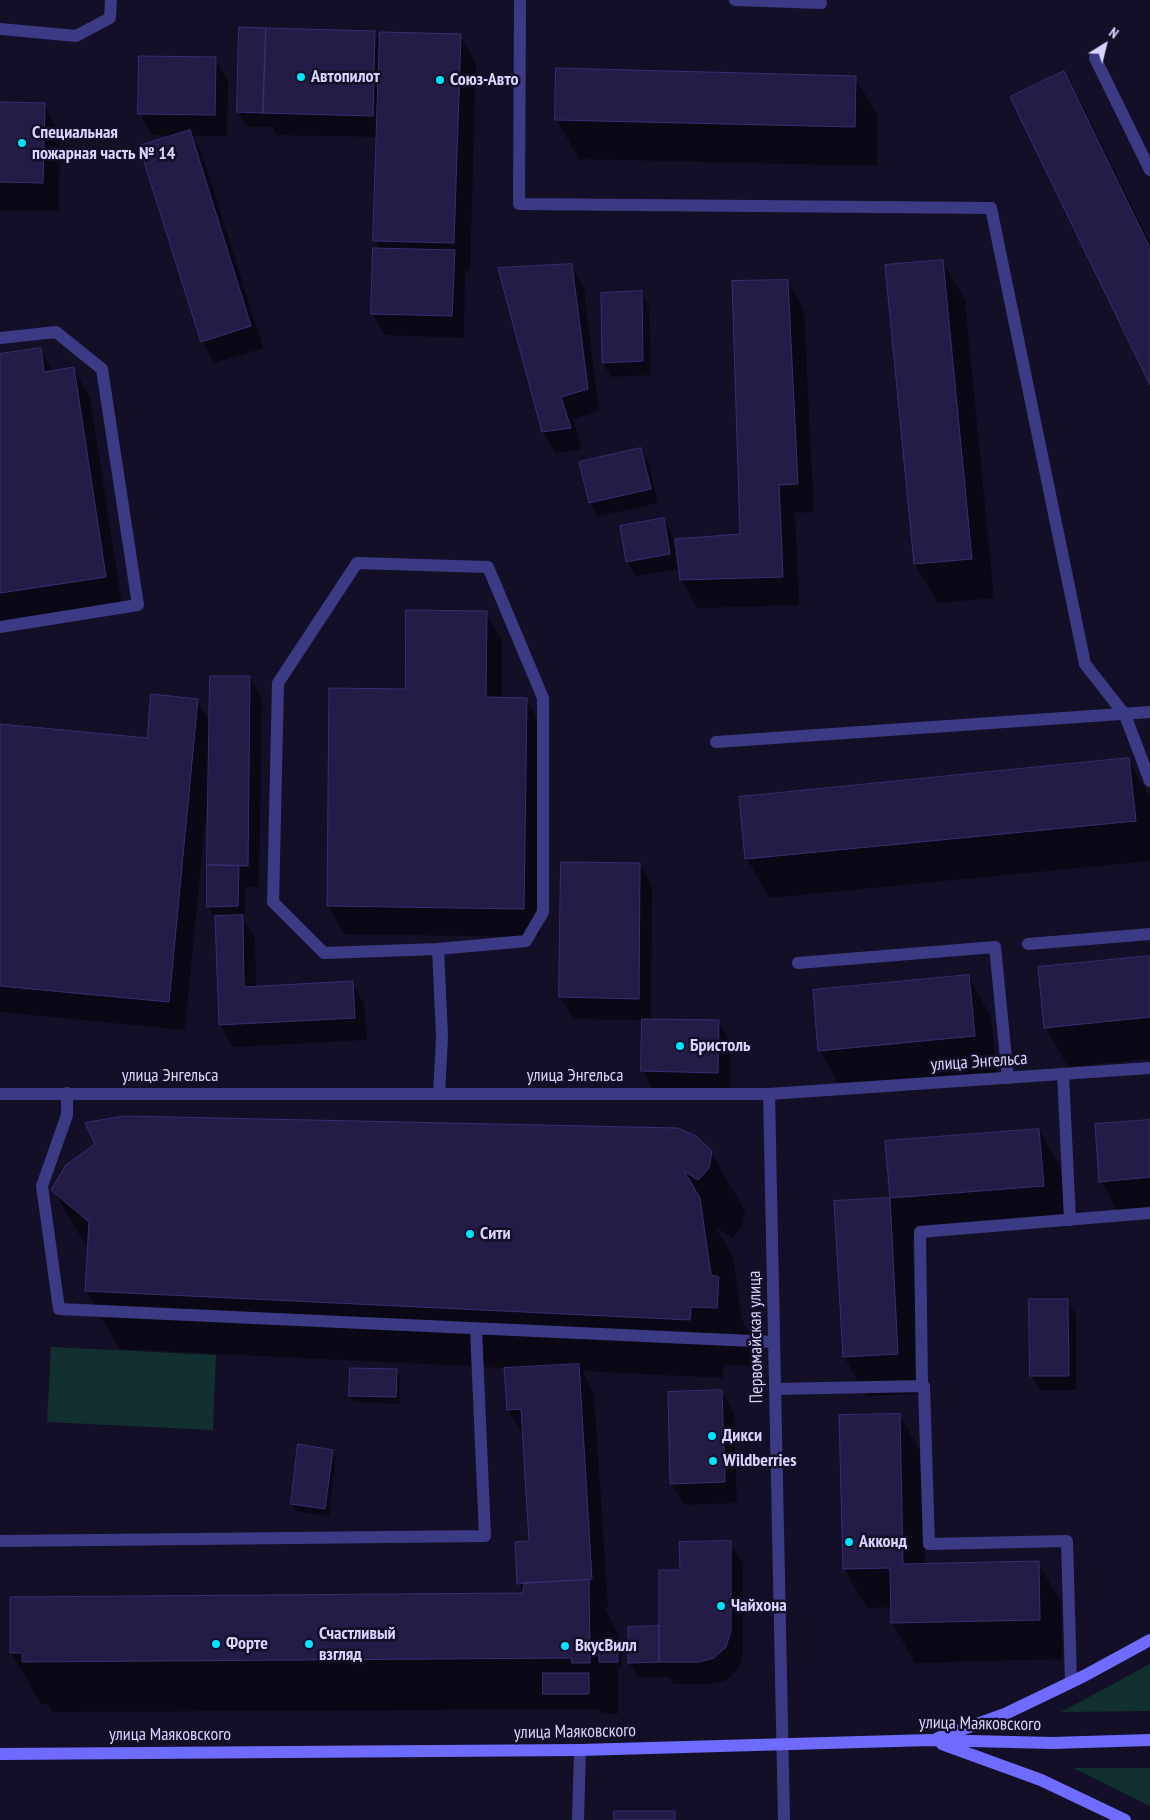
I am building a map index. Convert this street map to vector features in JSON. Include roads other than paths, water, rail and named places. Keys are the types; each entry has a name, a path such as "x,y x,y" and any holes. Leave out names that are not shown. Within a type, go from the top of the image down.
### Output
{"main road":[{"path":"930,1740 1005,1714 1150,1640"},
{"path":"930,1740 1040,1780 1125,1820"},
{"name":"улица Маяковского","path":"0,1754 580,1750 930,1740 1052,1743 1150,1740"}],"street":[{"path":"0,30 76,36 110,18 111,0"},
{"path":"520,0 519,204 991,208 1085,664 1125,715 1150,781"},
{"path":"735,0 821,3"},
{"path":"1095,58 1150,170"},
{"path":"0,338 56,332 102,369 138,605 0,627"},
{"path":"357,563 488,567 543,698 543,912 526,941 438,949 324,954 273,902 278,683 357,563"},
{"path":"716,742 1150,712"},
{"path":"1028,944 1150,934"},
{"path":"798,963 995,946 1008,1078"},
{"path":"438,949 442,1037 439,1094"},
{"name":"улица Энгельса","path":"0,1094 769,1094 1150,1068"},
{"path":"1064,1074 1070,1220"},
{"path":"67,1093 67,1116 42,1186 59,1309 774,1342"},
{"name":"Первомайская улица","path":"769,1094 784,1820"},
{"path":"1071,1682 1067,1541 929,1544 922,1386 920,1232 1150,1213"},
{"path":"0,1541 485,1536 476,1329"},
{"path":"775,1389 922,1386"},
{"path":"578,1820 580,1750"}],"place":[{"name":"Автопилот","path":"301,77"},
{"name":"Союз-Авто","path":"440,80"},
{"name":"Специальная пожарная часть № 14","path":"22,143"},
{"name":"Бристоль","path":"680,1046"},
{"name":"Сити","path":"470,1234"},
{"name":"Дикси","path":"712,1436"},
{"name":"Wildberries","path":"713,1461"},
{"name":"Акконд","path":"849,1542"},
{"name":"Чайхона","path":"721,1606"},
{"name":"Форте","path":"216,1644"},
{"name":"Счастливый взгляд","path":"309,1644"},
{"name":"ВкусВилл","path":"565,1646"}]}
